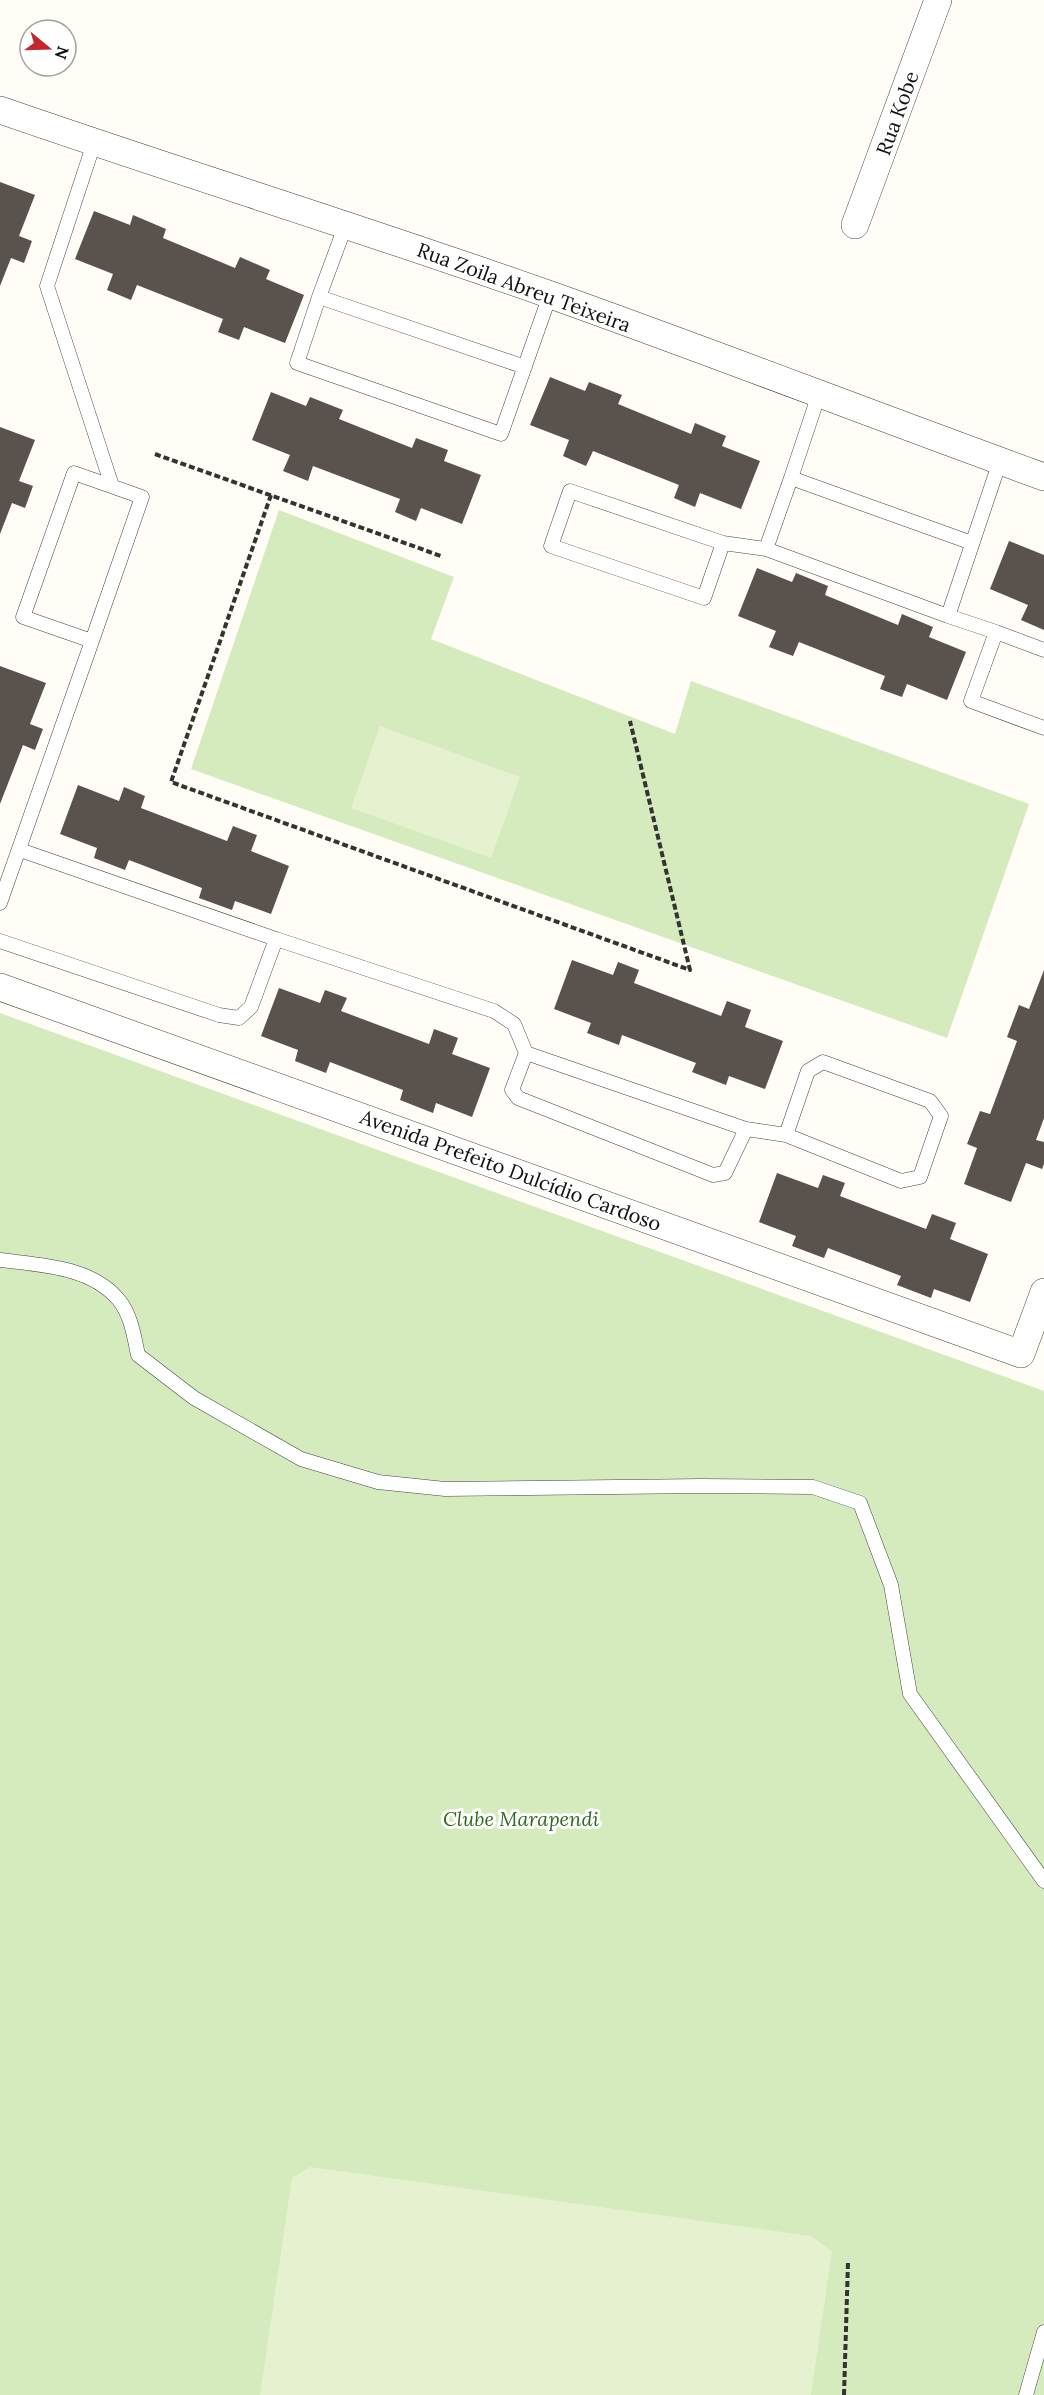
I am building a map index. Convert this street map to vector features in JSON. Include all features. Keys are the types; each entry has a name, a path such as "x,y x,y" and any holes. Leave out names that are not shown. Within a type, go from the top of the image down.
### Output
{"street":[{"name":"Rua Kobe","path":"855,225 938,0"},
{"name":"Rua Zoila Abreu Teixeira","path":"0,110 94,143 346,224 550,295 1044,477"},
{"name":"Avenida Prefeito Dulcídio Cardoso","path":"0,987 1021,1354 1044,1292"}],"lane":[{"path":"94,143 46,286 112,486"},
{"path":"346,224 297,363 501,434 550,295"},
{"path":"319,297 525,367"},
{"path":"766,549 819,394"},
{"path":"948,616 1000,461"},
{"path":"0,903 20,849 142,497 74,473 23,617 92,641"},
{"path":"791,478 972,543"},
{"path":"723,543 704,598 551,546 570,491 723,543 766,549 1044,650"},
{"path":"996,632 970,701 1044,728"},
{"path":"20,849 276,939 494,1011 514,1024 526,1053 512,1090 518,1098 713,1175 725,1173 746,1129"},
{"path":"0,941 219,1016 239,1018 251,1007 276,939"},
{"path":"526,1053 746,1129 786,1135 901,1181 920,1178 941,1116 930,1101 823,1062 808,1071 786,1135"},
{"path":"0,1260 60,1267 95,1281 118,1298 131,1322 138,1355 194,1398 300,1459 378,1482 456,1489 813,1487 860,1503 891,1585 910,1694 1044,1881"},
{"path":"1026,2395 1044,2332"}],"path":[{"path":"155,454 441,556"},
{"path":"271,495 171,782 690,970 630,721"},
{"path":"844,2395 848,2262"}],"green space":[{"path":"279,510 454,577 431,639 675,734 691,681 1029,804 947,1038 191,769"},
{"path":"380,726 520,777 491,858 351,808"},
{"name":"Clube Marapendi","path":"0,1013 1044,1391 1044,2395 0,2395"},
{"path":"310,2167 811,2236 832,2251 811,2395 260,2395 292,2178"}],"building":[{"path":"0,182 35,195 19,236 32,241 24,263 11,258 0,286"},
{"path":"94,211 130,225 133,215 166,229 163,238 235,268 240,257 270,270 266,279 304,295 285,343 244,327 239,340 218,332 223,319 137,285 131,300 107,290 113,274 75,259"},
{"path":"550,377 585,391 589,382 622,395 618,404 691,434 695,423 726,436 722,446 760,461 741,509 700,493 695,507 674,498 679,485 593,451 586,466 563,456 569,440 530,425"},
{"path":"271,392 306,406 310,397 343,410 339,419 412,448 416,438 448,450 444,461 481,475 462,524 421,508 416,521 395,512 400,499 313,466 308,481 283,471 290,455 252,440"},
{"path":"0,427 35,440 19,481 33,486 25,508 12,503 0,534"},
{"path":"1009,541 1044,555 1044,630 1021,620 1028,605 990,589"},
{"path":"757,568 792,582 796,573 828,586 825,595 898,625 902,614 933,627 929,637 966,652 947,700 907,684 902,697 880,689 885,676 799,642 793,656 769,647 776,631 738,616"},
{"path":"0,666 46,683 30,724 43,729 35,750 23,745 0,804"},
{"path":"78,785 119,801 124,787 145,796 141,808 227,841 233,826 257,835 251,851 289,866 271,914 235,901 232,910 199,898 202,888 129,860 125,870 94,858 97,848 60,834"},
{"path":"572,960 613,975 618,962 639,970 634,983 721,1016 727,1001 751,1010 745,1027 783,1041 765,1089 729,1076 726,1085 692,1072 696,1063 622,1035 619,1045 587,1033 591,1023 554,1009"},
{"path":"1044,970 1044,1118 1036,1140 1044,1142 1044,1164 1042,1169 1026,1163 1011,1202 964,1184 977,1148 967,1144 980,1111 990,1114 1017,1041 1007,1037 1019,1005 1029,1009"},
{"path":"279,988 320,1003 325,990 347,998 341,1011 429,1044 434,1029 458,1038 452,1054 490,1068 472,1117 436,1103 433,1113 400,1100 403,1090 330,1062 326,1073 295,1061 298,1050 261,1036"},
{"path":"777,1173 818,1188 823,1175 845,1183 840,1196 926,1229 932,1214 956,1223 950,1239 988,1254 970,1302 934,1289 931,1298 897,1285 901,1276 828,1248 824,1258 792,1246 796,1236 759,1222"}]}
